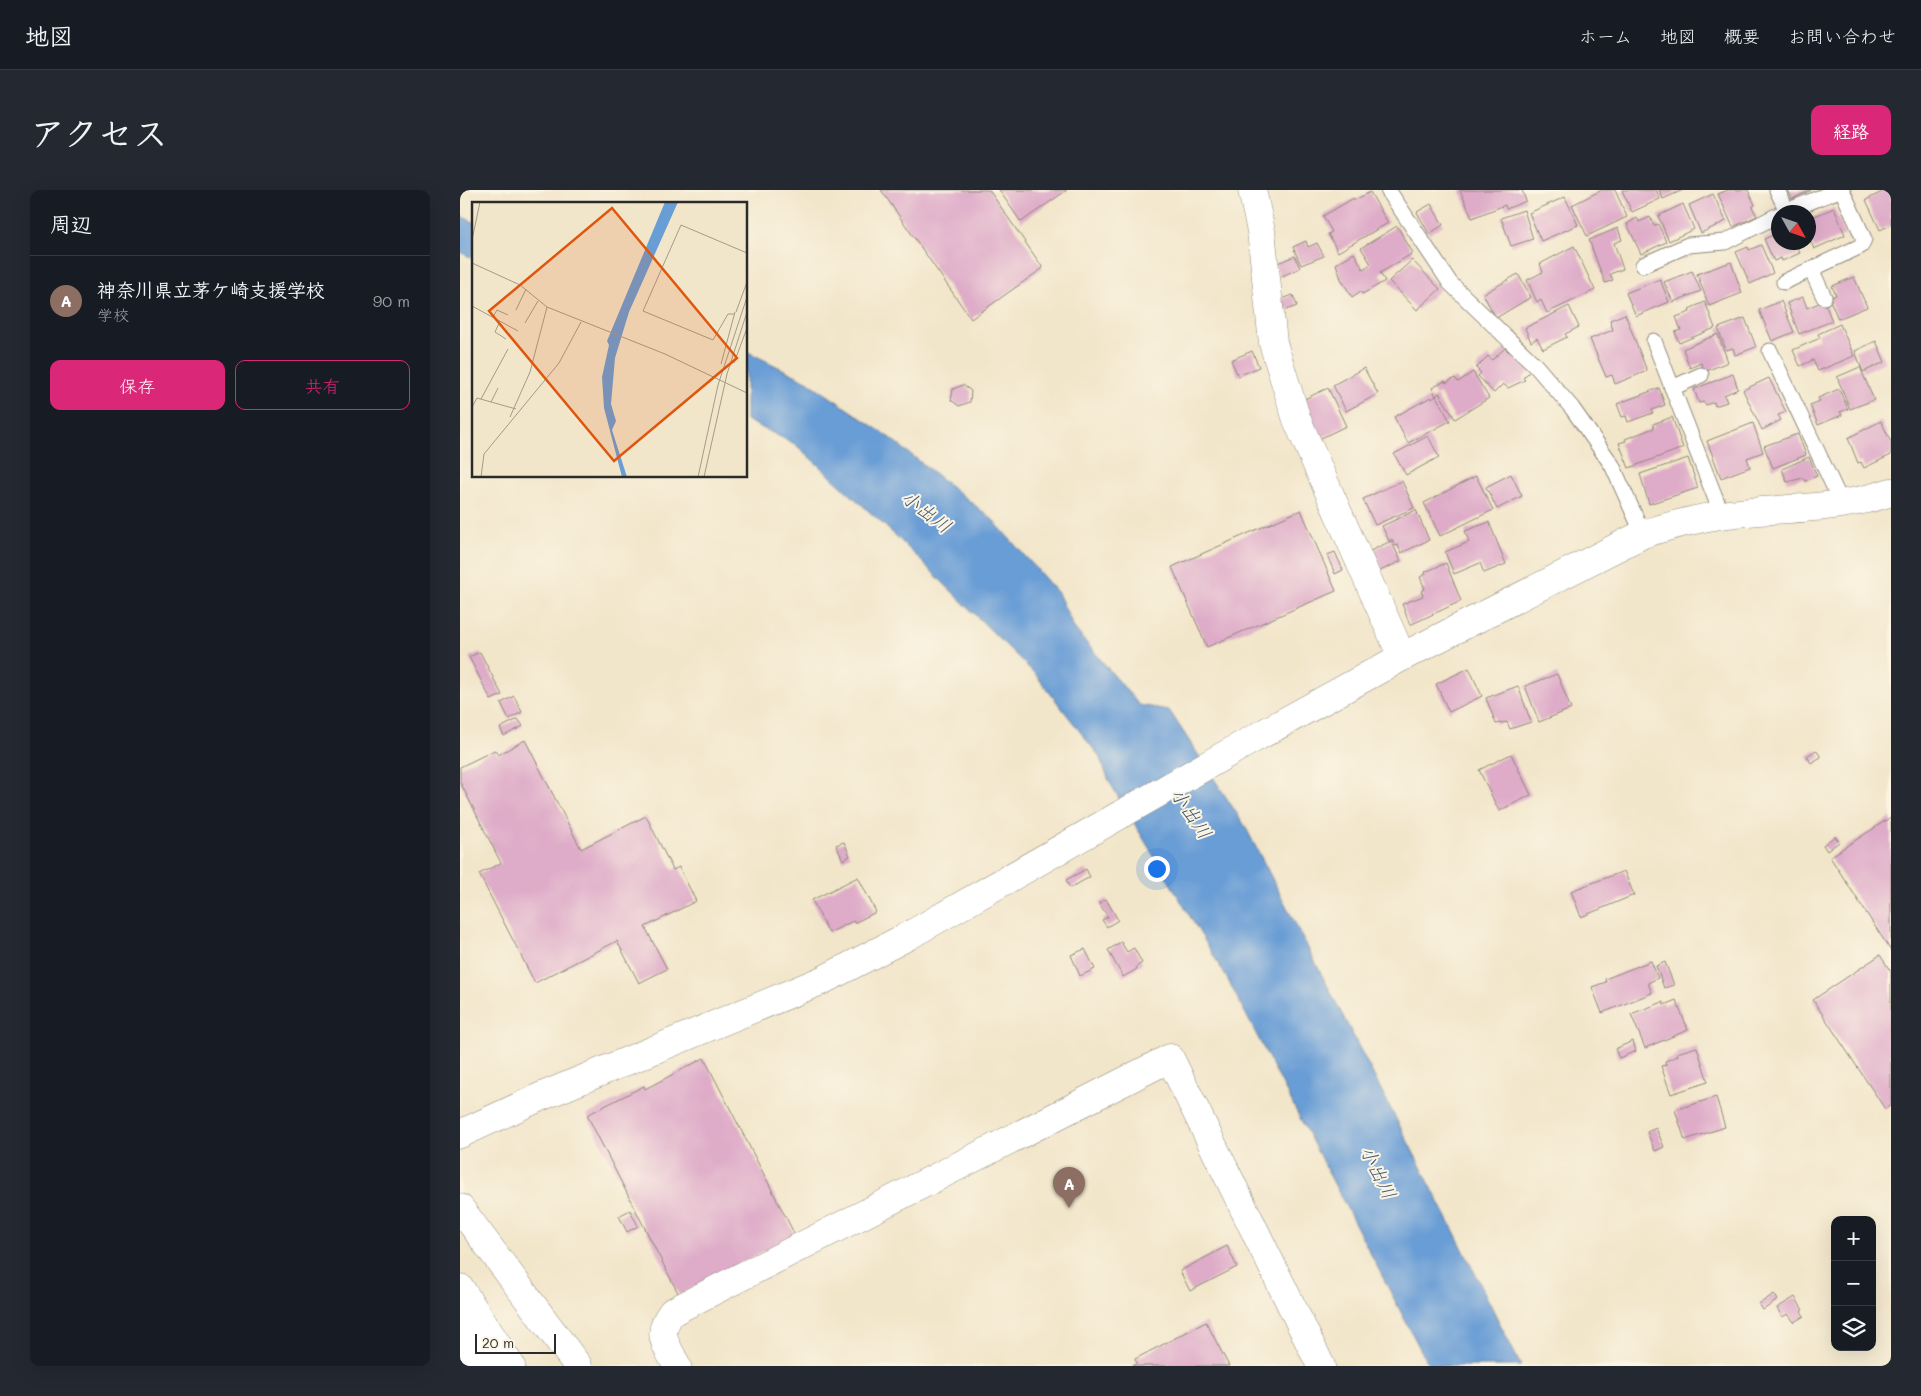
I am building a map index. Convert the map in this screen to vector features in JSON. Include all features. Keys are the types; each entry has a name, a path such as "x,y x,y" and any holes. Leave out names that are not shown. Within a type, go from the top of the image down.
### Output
{"main road":[{"path":"1252,190 1261,231 1273,344 1297,420 1402,657"},
{"path":"460,1134 540,1097 823,980 908,936 1246,743 1402,657 1643,534 1684,522 1722,515 1842,504 1870,499 1891,492"},
{"path":"676,1366 663,1337 664,1322 672,1312 1170,1058 1321,1366"},
{"path":"460,1192 586,1366"},
{"path":"460,1208 578,1366"},
{"path":"460,1217 559,1366"},
{"path":"460,1288 512,1366"},
{"path":"460,1323 484,1366"},
{"path":"460,1351 468,1366"}],"lane":[{"path":"1388,190 1450,283 1535,365 1572,408 1612,465 1643,534"},
{"path":"1777,190 1781,205"},
{"path":"1784,282 1861,246 1864,239 1841,190 1803,205"},
{"path":"1643,265 1688,245 1725,242 1771,219"},
{"path":"1811,270 1824,297"},
{"path":"1654,341 1722,515"},
{"path":"1770,351 1842,504"},
{"path":"1672,388 1701,374"}],"water":[{"path":"460,216 472,221 472,258 460,252"},
{"name":"小出川","path":"748,352 807,381 890,438 991,518 1058,593 1074,628 1139,705 1169,710 1245,826 1455,1233 1521,1366 1429,1366 1227,978 1110,783 1099,756 1036,675 896,536 795,444 748,421"}],"building":[{"path":"881,190 989,190 1043,268 971,319"},
{"path":"999,190 1067,190 1021,222"},
{"path":"1460,190 1522,190 1526,201 1506,209 1505,205 1472,218"},
{"path":"1602,190 1615,190 1627,217 1587,236 1572,205"},
{"path":"1622,190 1656,190 1660,199 1632,212"},
{"path":"1659,190 1683,190 1663,199"},
{"path":"1728,190 1748,190 1755,205 1752,207 1757,216 1733,227 1718,194"},
{"path":"1788,190 1811,190 1792,199"},
{"path":"1886,190 1891,190 1891,225 1880,230 1866,200"},
{"path":"1370,192 1388,223 1338,252 1328,234 1332,232 1323,216 1354,198 1355,200"},
{"path":"1713,194 1726,221 1701,233 1689,205"},
{"path":"1565,197 1578,225 1541,241 1529,213"},
{"path":"1431,204 1443,225 1429,234 1417,212"},
{"path":"1683,204 1694,229 1669,241 1658,216"},
{"path":"1834,208 1845,235 1816,248 1816,216"},
{"path":"1524,210 1533,239 1511,246 1501,218"},
{"path":"1650,217 1654,226 1658,224 1666,242 1641,254 1627,224 1637,218 1639,222"},
{"path":"1397,226 1413,253 1380,273 1385,281 1362,294 1361,291 1352,297 1341,279 1336,264 1354,253 1363,269 1371,264 1361,248"},
{"path":"1618,228 1622,240 1614,243 1623,269 1610,274 1613,280 1605,283 1589,240"},
{"path":"1771,236 1771,250 1799,250 1800,253 1782,261 1781,258 1774,261 1764,239"},
{"path":"1306,241 1308,247 1317,243 1324,256 1301,265 1293,247"},
{"path":"1761,245 1773,273 1750,284 1736,252 1748,247 1749,250"},
{"path":"1574,246 1595,290 1547,313 1541,300 1537,302 1527,280 1543,272 1540,264"},
{"path":"1295,256 1300,268 1280,277 1275,264"},
{"path":"1412,260 1440,289 1417,310 1389,281"},
{"path":"1731,262 1742,293 1709,306 1697,274"},
{"path":"1692,271 1701,291 1673,302 1664,282"},
{"path":"1518,274 1531,297 1496,318 1483,294"},
{"path":"1854,277 1867,307 1838,319 1829,298 1836,295 1832,286"},
{"path":"1660,279 1669,302 1636,316 1626,293"},
{"path":"1293,295 1297,306 1283,311 1279,300"},
{"path":"1803,297 1807,308 1824,301 1832,321 1799,334 1787,303"},
{"path":"1781,301 1794,332 1772,341 1759,310"},
{"path":"1705,302 1715,328 1679,343 1675,332 1681,330 1676,317 1690,312 1689,309"},
{"path":"1569,306 1579,327 1565,334 1567,337 1543,349 1537,338 1531,342 1525,328"},
{"path":"1625,314 1647,371 1615,384 1612,375 1606,377 1590,339 1613,330 1610,320"},
{"path":"1745,318 1756,347 1735,355 1733,348 1726,350 1718,328"},
{"path":"1840,324 1854,356 1818,371 1813,360 1800,366 1793,350 1820,338 1818,334"},
{"path":"1718,334 1728,362 1704,372 1701,363 1690,368 1683,349"},
{"path":"1876,341 1885,362 1863,372 1855,351"},
{"path":"1505,348 1509,352 1511,350 1530,371 1523,378 1525,380 1508,388 1503,384 1494,393 1478,376 1481,373 1476,368 1488,356 1492,360"},
{"path":"1252,351 1259,367 1238,376 1231,360"},
{"path":"1860,367 1874,400 1850,409 1837,377"},
{"path":"1364,368 1378,394 1346,411 1333,385"},
{"path":"1473,372 1489,398 1455,419 1439,393 1436,396 1432,388 1455,378 1458,382"},
{"path":"1733,374 1738,389 1724,395 1727,402 1715,406 1714,402 1706,405 1704,402 1699,403 1694,389"},
{"path":"1769,378 1786,412 1778,415 1781,420 1762,430 1743,390"},
{"path":"963,385 971,391 970,402 959,406 951,400 953,389"},
{"path":"1328,388 1346,426 1315,441 1300,401"},
{"path":"1659,388 1665,405 1652,410 1653,413 1628,422 1626,416 1622,417 1617,404"},
{"path":"1839,389 1848,409 1840,412 1842,415 1818,425 1810,405 1820,401 1818,398"},
{"path":"1436,396 1450,421 1408,443 1394,417"},
{"path":"1672,417 1683,448 1629,468 1619,443 1654,428 1653,424"},
{"path":"1881,421 1891,442 1891,455 1864,468 1861,462 1858,463 1848,438"},
{"path":"1753,423 1763,452 1747,458 1750,467 1721,478 1707,441"},
{"path":"1798,434 1806,455 1773,468 1764,446"},
{"path":"1428,436 1439,457 1406,475 1394,454"},
{"path":"1809,457 1817,476 1805,481 1803,478 1787,482 1782,469"},
{"path":"1688,458 1698,488 1649,504 1640,474"},
{"path":"1511,474 1522,496 1497,509 1486,487"},
{"path":"1476,476 1493,510 1440,536 1424,503"},
{"path":"1402,481 1414,508 1375,525 1363,499"},
{"path":"1301,510 1336,591 1207,647 1172,567"},
{"path":"1416,510 1429,540 1401,553 1398,545 1395,546 1392,539 1389,541 1382,526"},
{"path":"1489,522 1506,564 1484,573 1480,563 1454,574 1445,552 1469,542 1465,531"},
{"path":"1391,541 1401,561 1374,574 1364,554"},
{"path":"1335,552 1343,570 1335,574 1327,555"},
{"path":"1446,563 1461,601 1410,625 1402,604 1423,596 1421,591 1425,589 1420,577 1426,574 1425,572"},
{"path":"480,652 502,695 491,700 469,657"},
{"path":"1469,668 1482,696 1449,712 1436,684"},
{"path":"1557,674 1571,709 1539,722 1525,686"},
{"path":"1518,686 1531,722 1510,729 1507,722 1496,724 1486,698"},
{"path":"514,696 522,712 509,719 501,703"},
{"path":"518,719 523,726 504,736 500,728"},
{"path":"525,740 581,849 646,816 673,870 679,867 696,901 645,927 667,969 639,983 617,941 535,983 479,874 501,863 460,782 460,767 495,750 498,755"},
{"path":"1816,750 1821,757 1811,763 1807,756"},
{"path":"1511,754 1531,795 1499,811 1479,770"},
{"path":"1891,817 1891,951 1830,857"},
{"path":"1835,836 1839,842 1827,851 1823,845"},
{"path":"844,842 850,856 843,860 836,845"},
{"path":"1086,869 1090,877 1070,888 1066,880"},
{"path":"1624,871 1634,895 1581,917 1571,891"},
{"path":"858,877 876,912 829,933 812,900"},
{"path":"1106,899 1118,920 1107,927 1102,920 1108,917 1099,903"},
{"path":"1121,942 1127,952 1134,948 1142,963 1136,967 1137,969 1123,977 1108,950"},
{"path":"1085,949 1095,969 1080,976 1071,955"},
{"path":"1880,955 1891,972 1891,1105 1885,1109 1813,1000"},
{"path":"1651,961 1658,978 1648,983 1652,993 1602,1013 1592,987 1606,982 1605,979"},
{"path":"1665,962 1674,985 1664,988 1656,966"},
{"path":"1676,1000 1688,1030 1645,1048 1631,1014 1663,1002 1664,1005"},
{"path":"1633,1041 1636,1051 1619,1058 1615,1049"},
{"path":"1697,1047 1708,1082 1671,1094 1661,1066 1666,1065 1665,1061 1678,1056 1677,1053"},
{"path":"704,1058 795,1235 679,1295 587,1115 644,1086 645,1089"},
{"path":"1716,1097 1725,1127 1685,1140 1675,1110"},
{"path":"1656,1128 1664,1147 1655,1151 1647,1132"},
{"path":"630,1210 638,1226 627,1232 619,1216"},
{"path":"1227,1246 1237,1267 1190,1291 1180,1271"},
{"path":"1774,1294 1778,1300 1763,1310 1759,1304"},
{"path":"1795,1297 1803,1310 1801,1311 1804,1316 1794,1322 1788,1314 1782,1317 1777,1308"},
{"path":"1206,1322 1229,1366 1132,1366 1137,1363 1135,1359"}],"place":[{"name":"神奈川県立茅ケ崎支援学校","path":"1069,1208"}]}
